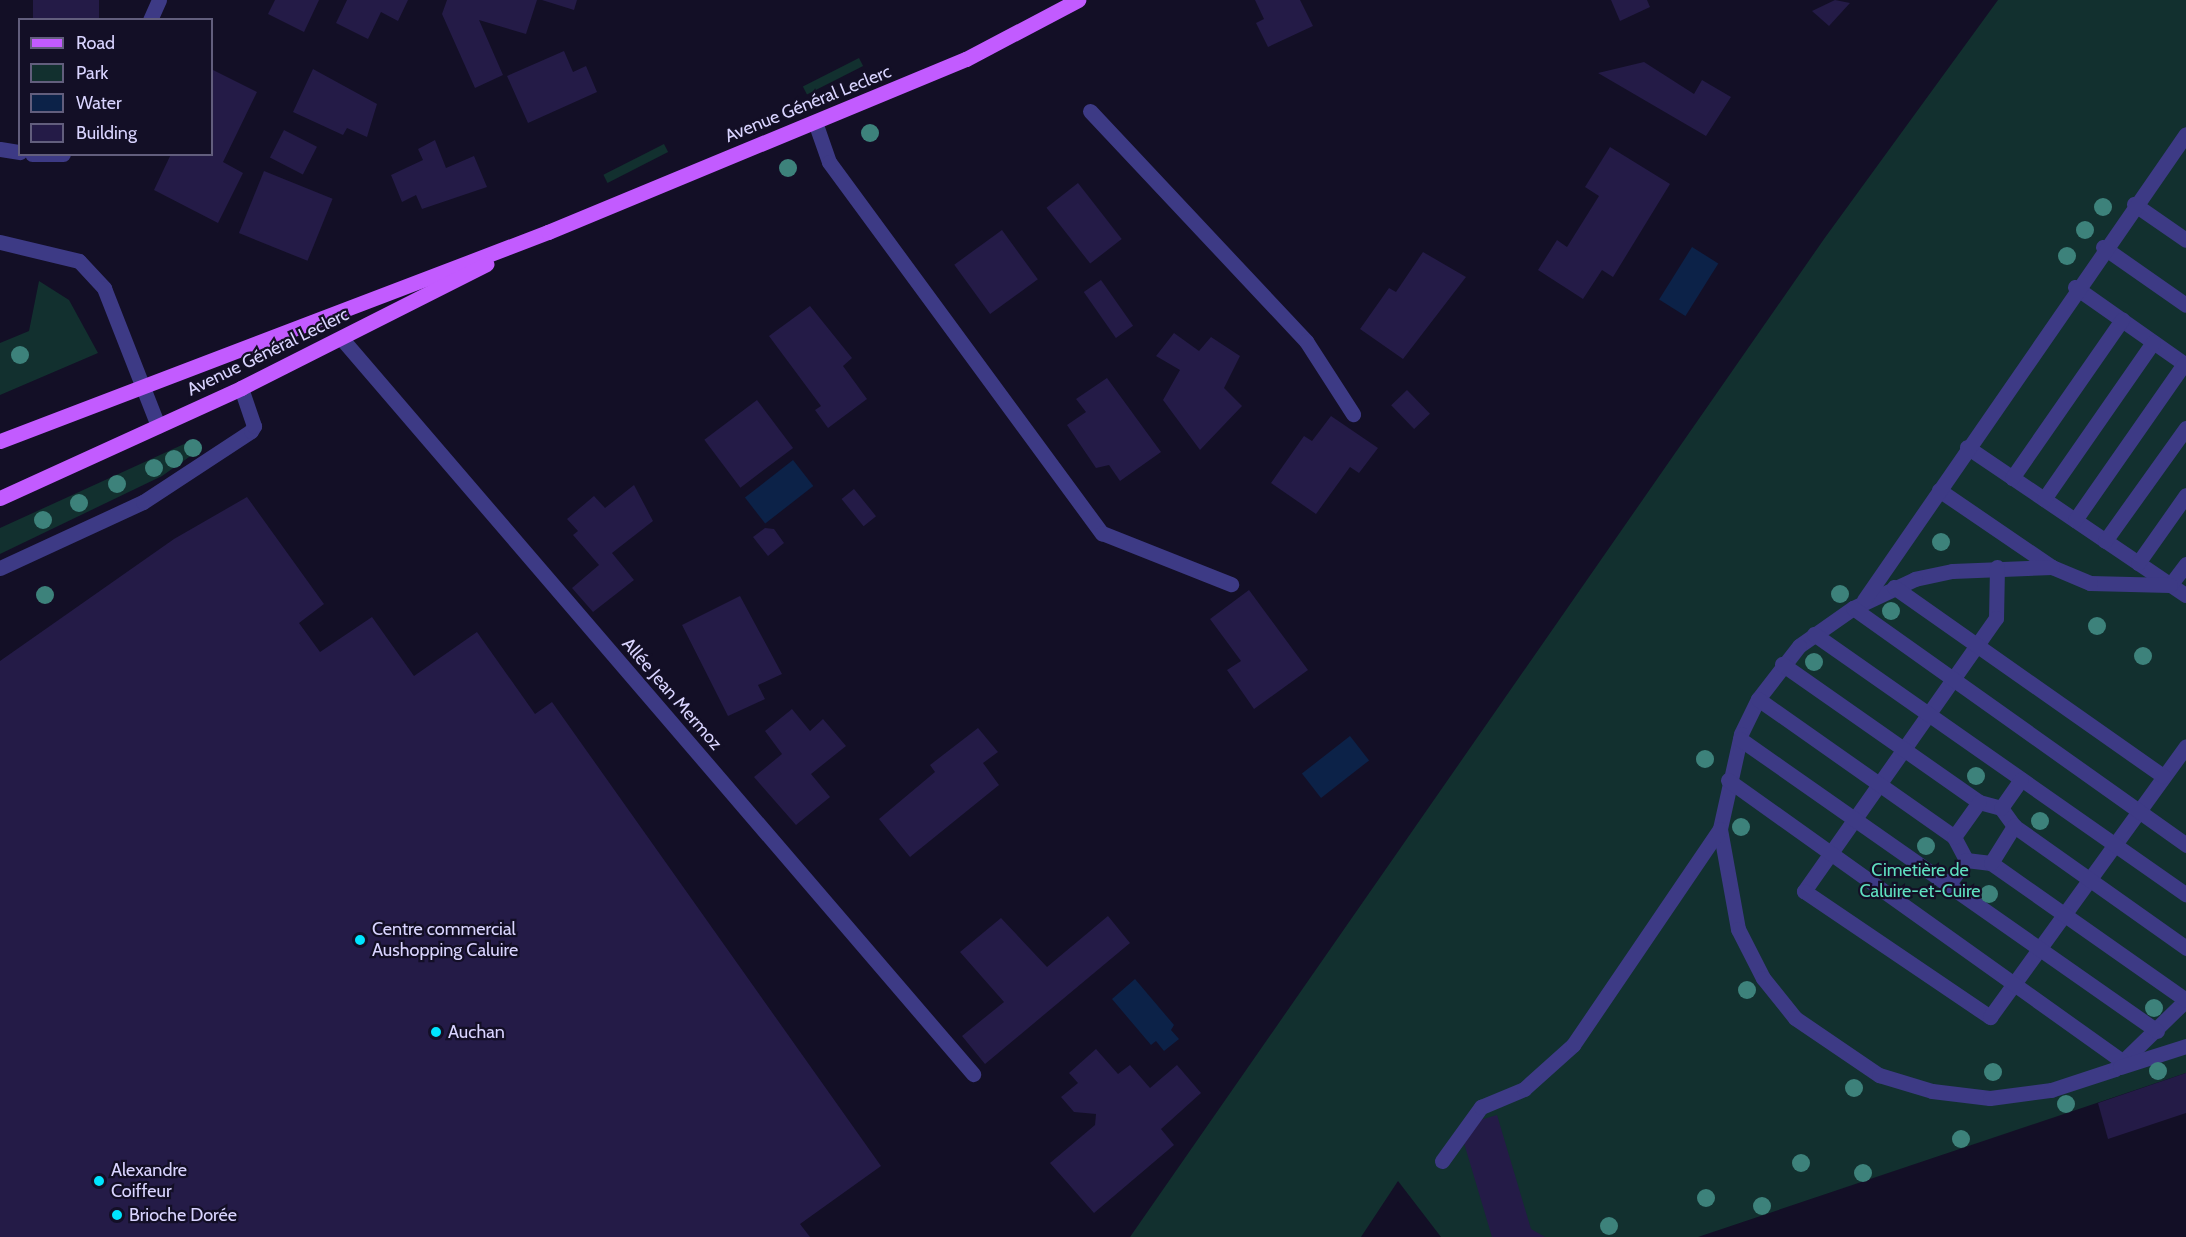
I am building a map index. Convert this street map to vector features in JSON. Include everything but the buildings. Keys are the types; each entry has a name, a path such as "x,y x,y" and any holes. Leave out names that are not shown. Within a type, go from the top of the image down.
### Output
{"main road":[{"name":"Avenue Général Leclerc","path":"0,441 548,232 966,59 1078,0"},
{"name":"Avenue Général Leclerc","path":"0,498 242,388 548,232"}],"street":[{"path":"151,18 159,0"},
{"path":"1090,111 1306,341 1353,414"},
{"path":"815,122 829,162 1102,533 1231,584"},
{"path":"1858,605 1939,490 2075,287 2186,134"},
{"path":"0,149 18,153"},
{"path":"2134,204 2185,237"},
{"path":"0,242 79,261 104,288 158,426"},
{"path":"2103,247 2186,305"},
{"path":"2075,287 2185,365 2075,520"},
{"path":"2012,477 2122,320"},
{"name":"Allée Jean Mermoz","path":"342,339 973,1074"},
{"path":"2043,499 2153,342"},
{"path":"0,568 143,502 251,431 242,388"},
{"path":"2105,541 2186,428"},
{"path":"1967,447 2186,595"},
{"path":"1939,490 2052,567 2090,583 2170,585"},
{"path":"2138,563 2186,495"},
{"path":"2170,585 2186,564"},
{"path":"2052,567 1997,567 1952,571 1894,587 1858,605 1814,634 1782,664 1758,699 1740,739 1728,780 1720,829 1738,929 1776,994 1833,1048 1878,1075 1932,1091 1990,1098 2051,1090 2119,1065 2186,1046"},
{"path":"1997,567 1996,618 1804,891 1990,1017 2186,746"},
{"path":"1894,587 2163,776"},
{"path":"1858,605 1953,680 2186,845"},
{"path":"1814,634 2186,894"},
{"path":"1782,664 1979,802 2001,808 2014,826 2186,948"},
{"path":"1758,699 1954,837 1966,860"},
{"path":"1740,739 2157,1031"},
{"path":"2001,808 2021,779"},
{"path":"1728,780 1832,851 2015,983 2119,1065"},
{"path":"1954,837 1979,802"},
{"path":"1991,862 2014,826"},
{"path":"1442,1161 1481,1107 1524,1089 1573,1046 1720,829"},
{"path":"1948,885 1966,860"},
{"path":"1966,860 1991,862 2186,1000 2157,1031 2119,1065"}],"green space":[{"name":"Cimetière de Caluire-et-Cuire","path":"1998,0 2186,0 2186,1073 1698,1237 1441,1237 1398,1181 1361,1237 1130,1237 1824,239"},
{"path":"859,58 863,66 807,95 803,87"},
{"path":"664,144 668,152 607,183 603,175"},
{"path":"39,281 69,300 98,353 0,395 0,343 29,331"},
{"path":"195,439 202,448 162,476 0,554 0,528"}],"water":[{"path":"1692,247 1718,263 1685,316 1659,300"},
{"path":"793,460 813,486 765,524 745,498"},
{"path":"1350,736 1369,760 1321,798 1302,774"},
{"path":"1135,979 1174,1025 1171,1030 1179,1039 1164,1051 1156,1041 1151,1045 1112,999"}],"place":[{"name":"Centre commercial Aushopping Caluire","path":"360,940"},
{"name":"Auchan","path":"436,1032"},
{"name":"Alexandre Coiffeur","path":"99,1181"},
{"name":"Brioche Dorée","path":"117,1215"}]}
